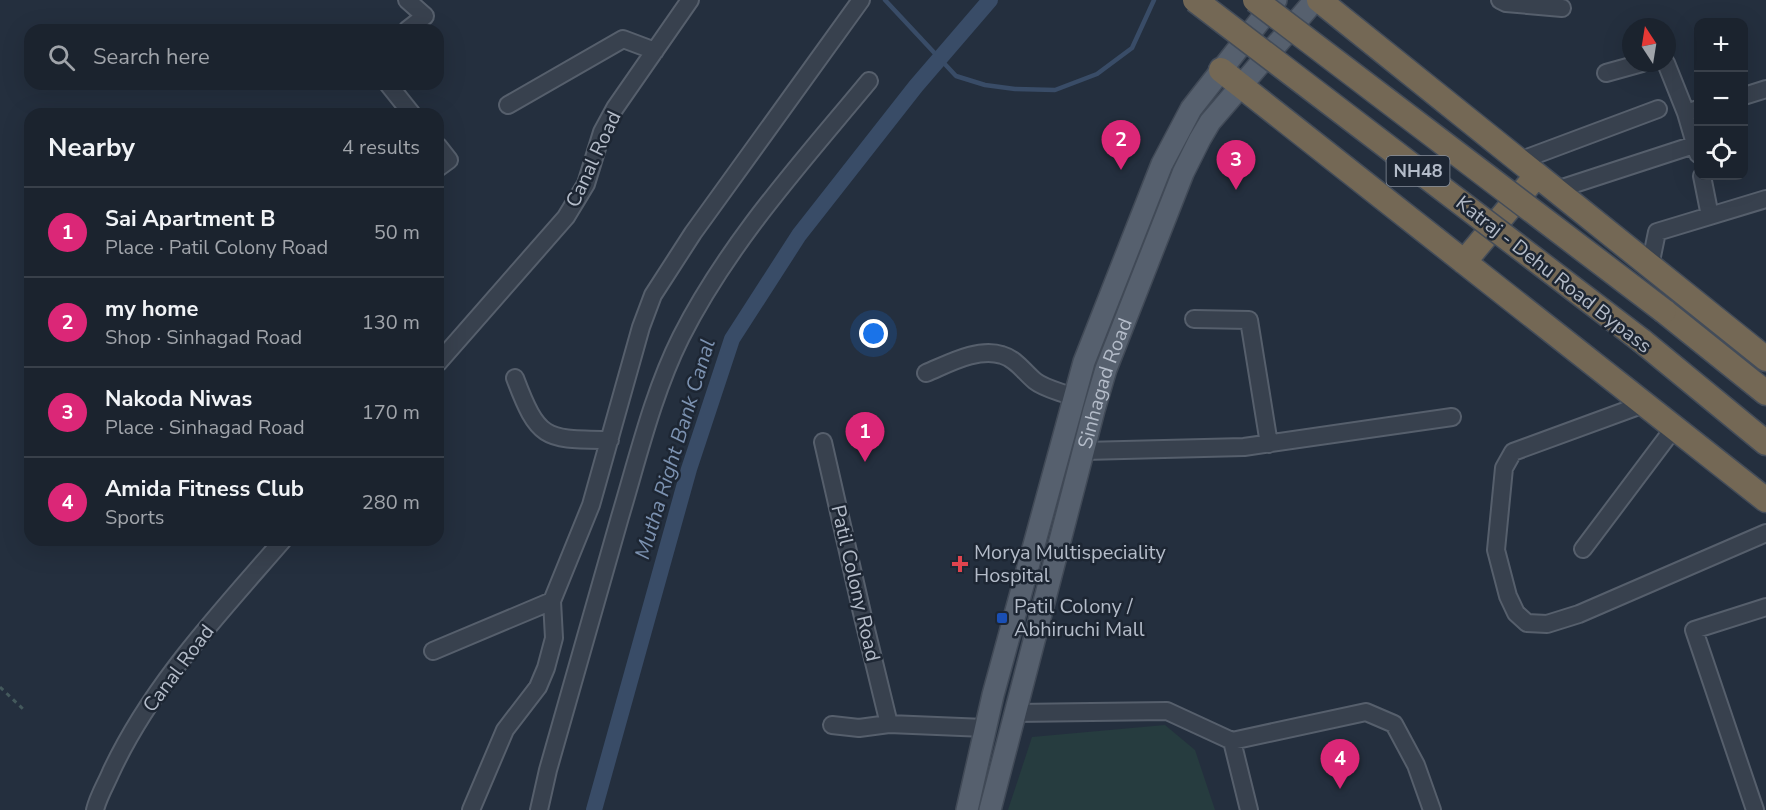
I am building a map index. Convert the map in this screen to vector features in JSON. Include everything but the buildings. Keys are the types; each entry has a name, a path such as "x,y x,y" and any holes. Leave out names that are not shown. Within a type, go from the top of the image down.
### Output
{"highway":[{"name":"Katraj - Dehu Road Bypass","path":"1195,0 1642,341 1766,443"},
{"name":"Katraj - Dehu Road Bypass","path":"1255,0 1664,311 1766,393"},
{"path":"1317,0 1766,359"},
{"path":"1221,70 1766,500"},
{"path":"1464,262 1528,168"}],"main road":[{"name":"Sinhagad Road","path":"967,810 985,728 1084,362 1162,164 1191,109 1276,0"},
{"name":"Sinhagad Road","path":"990,810 1106,369 1183,173 1210,122 1317,0"}],"street":[{"path":"406,0 425,16 414,24"},
{"name":"Canal Road","path":"444,356 566,217 586,184 602,132 610,116 690,0"},
{"path":"471,810 505,730 538,687 554,638 552,601 591,505 641,327 653,295 693,233 861,0"},
{"path":"1500,0 1506,3 1562,8"},
{"path":"508,105 623,39 655,51"},
{"path":"1606,73 1622,69"},
{"path":"1671,72 1692,111 1694,126"},
{"path":"539,810 548,770 625,502 657,396 680,338 708,287 765,209 869,81"},
{"path":"393,90 407,108"},
{"path":"1748,95 1766,90"},
{"path":"1528,168 1658,109"},
{"path":"1556,190 1694,150"},
{"path":"1703,180 1710,216"},
{"path":"1650,266 1656,232 1766,199"},
{"path":"1194,320 1249,320 1269,444"},
{"path":"927,373 966,357 998,354 1004,355 1022,367 1036,382 1073,397"},
{"path":"515,378 534,422 551,436 563,439 610,440"},
{"path":"1644,404 1513,452 1504,468 1496,550 1508,596 1516,613 1527,623 1547,624 1589,609 1766,533"},
{"path":"1084,451 1244,447 1452,417"},
{"path":"1583,549 1674,428"},
{"name":"Patil Colony Road","path":"823,442 889,724"},
{"name":"Canal Road","path":"95,810 121,750 153,697 211,622 278,546"},
{"path":"433,651 552,601"},
{"path":"1755,810 1694,630 1766,607"},
{"path":"1014,713 1167,711 1232,741 1366,712 1394,724 1416,765 1432,810"},
{"path":"832,725 859,728 889,724 985,728"},
{"path":"1232,741 1249,810"}],"path":[{"path":"0,687 23,710"}],"green space":[{"path":"1165,725 1195,750 1215,810 1008,810 1032,737"}],"waterway":[{"path":"885,0 956,76 985,85 1015,89 1055,90 1097,74 1132,48 1154,0"},
{"name":"Mutha Right Bank Canal","path":"594,810 689,469 732,339 799,235 916,86 990,0"}],"place":[{"name":"my home","path":"1121,170"},
{"name":"Nakoda Niwas","path":"1236,190"},
{"name":"Sai Apartment B","path":"865,462"},
{"name":"Morya Multispeciality Hospital","path":"960,564"},
{"name":"Patil Colony / Abhiruchi Mall","path":"1002,618"},
{"name":"Amida Fitness Club","path":"1340,789"}]}
